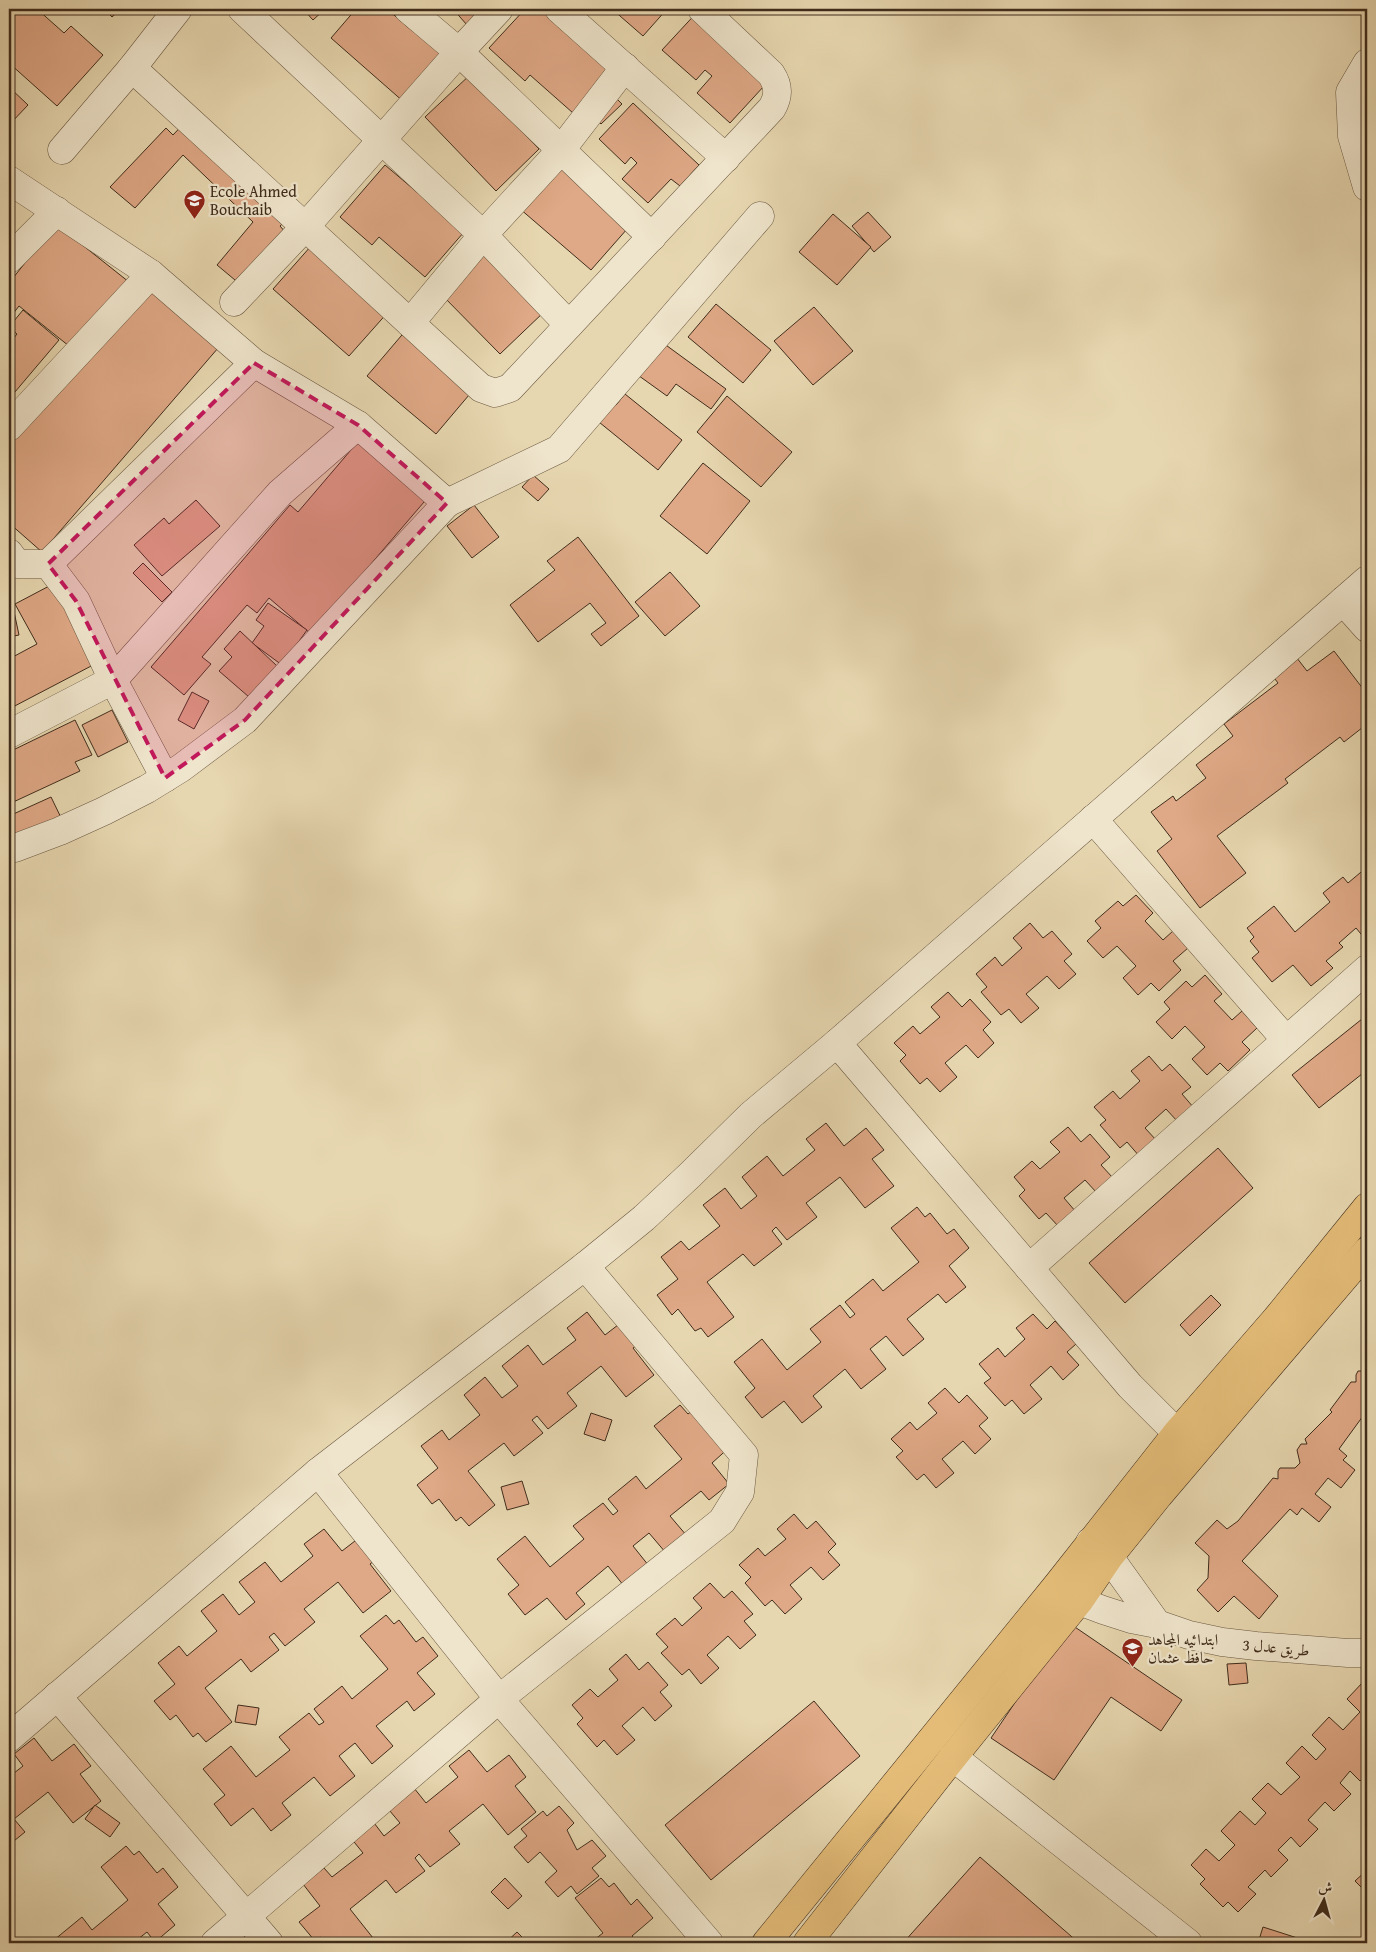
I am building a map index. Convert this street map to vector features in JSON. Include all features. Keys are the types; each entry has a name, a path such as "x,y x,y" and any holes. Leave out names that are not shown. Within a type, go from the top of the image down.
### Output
{"main road":[{"path":"806,1943 953,1756 1079,1601 1100,1550 1177,1433 1276,1318 1367,1207"},
{"path":"766,1943 1058,1584 1100,1550 1159,1495 1367,1250"}],"street":[{"path":"62,150 132,68 178,9"},
{"path":"242,9 483,235 569,325"},
{"path":"408,9 459,52 652,237"},
{"path":"234,302 306,227 499,9"},
{"path":"559,9 726,158"},
{"path":"132,68 482,388 495,393 510,388 772,108 778,94 771,74 702,9"},
{"path":"1367,63 1350,92 1352,136 1367,187"},
{"path":"410,323 483,235 561,150 625,67"},
{"path":"9,180 151,274 254,363 358,425 447,503"},
{"path":"9,259 57,210"},
{"path":"15,848 60,831 104,811 165,778 214,745 245,720 447,503 560,449 760,216"},
{"path":"9,427 151,274"},
{"path":"12,566 48,564 254,363"},
{"path":"9,734 113,680 280,493 358,425"},
{"path":"48,564 76,601 113,680 165,778"},
{"path":"9,1738 318,1472 585,1266 644,1218 690,1176 751,1115 837,1043 1367,580"},
{"path":"1343,601 1367,628"},
{"path":"1092,819 1286,1040"},
{"path":"1029,1268 1367,969"},
{"path":"837,1043 1130,1386 1177,1433"},
{"path":"215,1943 498,1699 722,1521 740,1492 744,1455 585,1266"},
{"path":"318,1472 498,1699 709,1943"},
{"path":"1100,1550 1157,1624"},
{"name":"طريق عدل 3","path":"1058,1584 1079,1601 1131,1619 1157,1624 1222,1642 1367,1653"},
{"path":"58,1696 269,1943"},
{"path":"953,1756 1188,1943"}],"highlighted area":[{"path":"254,363 358,425 447,503 245,720 165,778 76,601 48,564"}],"building":[{"path":"15,9 37,9 64,33 71,26 103,55 57,106 9,63 9,15"},
{"path":"104,9 121,9 112,17"},
{"path":"303,9 325,9 313,20"},
{"path":"356,9 387,9 410,29 450,52 405,103 331,38"},
{"path":"453,9 487,9 467,25"},
{"path":"525,9 548,9 614,67 573,113 530,75 525,81 489,48"},
{"path":"612,9 667,9 643,36"},
{"path":"700,9 776,73 730,123 697,93 712,76 705,70 696,80 662,50"},
{"path":"472,73 498,106 539,149 496,191 425,117"},
{"path":"9,87 28,105 9,125"},
{"path":"613,95 622,104 601,124 592,115"},
{"path":"633,103 699,165 680,186 671,179 648,203 622,179 637,163 631,157 625,164 599,139"},
{"path":"188,119 296,212 280,226 286,233 241,285 217,265 253,222 183,155 135,208 110,187 166,128 173,135"},
{"path":"558,164 635,220 591,270 519,208"},
{"path":"385,165 464,232 425,277 379,237 372,245 340,217"},
{"path":"868,212 891,237 874,252 852,226"},
{"path":"833,214 871,247 837,285 799,252"},
{"path":"56,224 129,282 74,350 19,306 9,319 9,283"},
{"path":"319,237 389,311 349,356 273,289"},
{"path":"484,248 545,311 500,354 439,292"},
{"path":"152,285 225,340 42,552 9,523 9,441 89,347"},
{"path":"716,304 771,350 743,383 688,337"},
{"path":"814,307 853,351 813,385 774,341"},
{"path":"23,310 59,340 9,399 9,344 17,334 9,327"},
{"path":"407,329 480,382 436,434 367,376"},
{"path":"659,340 726,389 711,409 676,384 667,396 635,373"},
{"path":"625,394 682,440 658,470 594,418 609,400 616,405"},
{"path":"727,396 792,452 761,487 697,432"},
{"path":"362,437 430,495 311,634 269,598 257,613 247,605 202,657 211,664 184,695 151,667 290,505 298,512"},
{"path":"703,463 750,501 707,554 660,516"},
{"path":"533,475 549,489 538,501 522,487"},
{"path":"196,500 220,526 162,576 134,545 164,518 169,524"},
{"path":"474,505 499,537 472,558 447,526"},
{"path":"578,537 639,616 601,646 591,634 606,623 590,603 538,642 510,605 555,570 547,561"},
{"path":"143,563 172,592 162,602 133,573"},
{"path":"670,572 700,606 665,636 635,602"},
{"path":"53,584 95,664 9,709 9,659 37,644 15,604"},
{"path":"268,603 307,630 282,665 252,643 264,626 256,620"},
{"path":"13,607 19,635 9,637 9,608"},
{"path":"240,631 277,666 249,697 219,671 232,657 224,649"},
{"path":"1334,651 1367,694 1367,724 1344,742 1340,737 1285,779 1288,783 1217,836 1246,873 1200,908 1157,851 1172,839 1151,812 1173,796 1176,801 1206,778 1196,765 1233,736 1224,724 1278,683 1269,671 1293,653 1307,671"},
{"path":"192,692 209,701 194,729 178,720"},
{"path":"112,710 128,742 98,757 82,725"},
{"path":"75,720 92,755 75,762 80,771 9,804 9,752"},
{"path":"51,797 68,832 9,861 9,816"},
{"path":"1367,867 1367,939 1356,928 1339,943 1343,947 1326,961 1333,968 1311,986 1293,965 1272,982 1252,958 1259,952 1250,941 1254,937 1247,928 1274,906 1295,932 1330,902 1323,893 1343,877 1348,883"},
{"path":"1136,895 1153,913 1145,921 1163,940 1173,931 1188,948 1173,961 1181,970 1159,991 1151,983 1138,995 1123,978 1136,966 1117,946 1103,958 1087,941 1101,928 1095,921 1118,901 1123,906"},
{"path":"1030,923 1043,938 1052,931 1072,954 1064,961 1076,974 1059,989 1047,976 1026,994 1039,1008 1021,1023 1009,1009 1001,1015 981,992 987,987 976,974 995,957 1002,966 1022,948 1013,938"},
{"path":"1205,975 1222,994 1214,1001 1232,1020 1242,1011 1257,1028 1242,1042 1250,1050 1228,1071 1220,1063 1207,1075 1192,1059 1205,1047 1185,1026 1172,1039 1156,1022 1170,1009 1164,1002 1186,981 1192,987"},
{"path":"948,992 962,1007 970,999 991,1022 983,1030 994,1043 978,1058 966,1045 945,1063 957,1077 940,1092 927,1078 920,1084 900,1061 906,1055 894,1043 913,1026 920,1034 940,1017 931,1007"},
{"path":"1367,1015 1367,1070 1319,1108 1292,1075"},
{"path":"1149,1056 1162,1071 1170,1064 1191,1087 1182,1094 1194,1108 1178,1122 1166,1109 1145,1128 1157,1141 1140,1157 1127,1142 1120,1148 1100,1125 1106,1120 1094,1107 1113,1091 1120,1099 1140,1081 1131,1071"},
{"path":"826,1123 844,1146 866,1128 884,1150 872,1159 894,1186 865,1208 840,1177 806,1203 817,1217 787,1240 776,1227 772,1231 782,1244 754,1266 743,1254 707,1282 734,1317 708,1337 701,1328 695,1331 678,1309 672,1315 657,1295 678,1279 661,1257 681,1241 689,1250 720,1226 703,1205 725,1188 741,1209 757,1196 742,1177 767,1156 783,1176 815,1150 806,1139"},
{"path":"1068,1127 1081,1142 1090,1134 1110,1157 1101,1165 1113,1178 1097,1193 1085,1180 1064,1198 1076,1212 1059,1227 1046,1213 1039,1219 1019,1196 1025,1190 1014,1177 1032,1161 1040,1169 1060,1152 1050,1142"},
{"path":"1218,1148 1253,1188 1125,1303 1089,1263"},
{"path":"917,1207 925,1217 930,1213 947,1234 954,1229 969,1248 949,1266 966,1287 946,1303 938,1294 907,1319 924,1339 903,1356 886,1336 870,1349 886,1369 861,1389 845,1369 813,1396 822,1407 802,1423 784,1401 762,1418 745,1397 755,1388 734,1362 762,1339 787,1370 821,1342 810,1329 840,1305 850,1318 855,1314 845,1302 873,1279 883,1291 919,1262 891,1228"},
{"path":"1211,1295 1221,1305 1190,1336 1180,1325"},
{"path":"587,1312 605,1335 627,1318 644,1340 633,1348 654,1375 626,1397 601,1366 567,1393 577,1406 548,1429 537,1416 532,1420 543,1433 514,1456 504,1443 468,1471 495,1505 469,1526 461,1517 456,1521 439,1499 432,1504 417,1485 438,1468 421,1446 442,1430 449,1440 480,1415 464,1395 485,1377 502,1398 518,1386 502,1366 528,1345 543,1365 576,1340 567,1328"},
{"path":"1033,1314 1047,1329 1055,1321 1076,1344 1067,1352 1079,1365 1063,1380 1051,1366 1030,1385 1042,1399 1024,1414 1012,1400 1005,1406 984,1383 991,1378 979,1364 998,1348 1005,1357 1025,1339 1016,1328"},
{"path":"1358,1371 1367,1371 1367,1419 1363,1416 1339,1449 1347,1456 1343,1460 1355,1470 1341,1488 1328,1478 1315,1494 1331,1507 1319,1522 1302,1508 1297,1515 1290,1509 1242,1561 1278,1596 1259,1619 1234,1596 1218,1612 1197,1590 1208,1578 1209,1556 1195,1543 1217,1520 1227,1529 1238,1521 1273,1478 1278,1479 1280,1468 1295,1468 1300,1463 1297,1450 1301,1444 1307,1444 1305,1439 1332,1412 1330,1410 1351,1382 1356,1382"},
{"path":"945,1388 959,1403 967,1395 988,1418 979,1426 991,1439 975,1454 963,1441 942,1459 954,1473 936,1488 924,1474 917,1480 896,1457 903,1451 891,1439 910,1422 917,1430 937,1413 928,1403"},
{"path":"680,1405 688,1414 693,1410 732,1445 712,1463 729,1484 709,1500 701,1491 670,1516 687,1536 666,1553 649,1533 633,1546 649,1566 624,1586 608,1566 576,1593 585,1604 566,1620 547,1598 525,1615 508,1594 519,1585 497,1559 525,1536 550,1567 584,1539 573,1526 603,1503 613,1515 618,1511 608,1499 636,1476 646,1489 682,1459 654,1426"},
{"path":"591,1413 612,1420 605,1441 584,1434"},
{"path":"522,1481 529,1504 507,1510 501,1487"},
{"path":"794,1514 807,1529 816,1521 836,1544 828,1552 840,1565 823,1580 811,1567 790,1585 802,1599 785,1614 772,1600 765,1606 745,1583 751,1577 739,1565 758,1548 765,1556 786,1539 777,1529"},
{"path":"324,1529 342,1551 364,1534 381,1556 370,1564 391,1591 363,1613 338,1582 304,1609 315,1622 285,1646 274,1633 269,1637 279,1650 251,1672 241,1659 205,1688 232,1722 206,1742 198,1733 193,1737 176,1715 170,1720 154,1701 175,1684 158,1663 179,1646 187,1656 217,1631 201,1611 223,1594 239,1615 255,1602 239,1582 265,1562 281,1582 313,1556 304,1544"},
{"path":"710,1583 724,1598 732,1591 753,1614 744,1621 756,1635 740,1649 728,1636 707,1655 719,1668 701,1684 689,1669 682,1675 661,1653 668,1647 656,1634 675,1618 682,1626 702,1608 693,1598"},
{"path":"386,1615 394,1624 399,1620 416,1642 423,1637 438,1656 417,1673 435,1694 414,1711 407,1701 376,1726 393,1746 372,1764 355,1743 339,1756 355,1776 330,1796 314,1777 282,1803 291,1815 271,1831 253,1808 231,1826 214,1804 225,1795 203,1769 231,1746 256,1777 290,1750 279,1737 309,1713 319,1725 324,1722 314,1709 342,1686 352,1699 388,1669 360,1636"},
{"path":"1069,1623 1182,1700 1161,1731 1111,1697 1054,1780 991,1738"},
{"path":"626,1654 639,1670 648,1662 668,1685 660,1692 672,1706 655,1721 643,1707 622,1726 635,1740 617,1755 604,1740 597,1747 577,1724 583,1718 572,1705 590,1689 598,1697 618,1680 609,1669"},
{"path":"1246,1663 1248,1683 1229,1685 1227,1664"},
{"path":"1364,1681 1367,1683 1367,1774 1360,1781 1350,1771 1340,1783 1351,1794 1334,1811 1325,1802 1308,1820 1318,1829 1300,1847 1291,1837 1278,1850 1288,1860 1271,1877 1265,1870 1248,1887 1256,1894 1238,1912 1228,1902 1223,1907 1200,1884 1205,1879 1191,1865 1206,1849 1219,1861 1235,1845 1221,1831 1240,1811 1255,1825 1266,1813 1252,1799 1268,1783 1281,1795 1300,1777 1286,1763 1302,1746 1316,1760 1326,1749 1312,1735 1329,1717 1343,1730 1360,1712 1347,1699"},
{"path":"814,1701 860,1756 711,1880 665,1825"},
{"path":"238,1705 259,1708 256,1725 235,1722"},
{"path":"34,1738 52,1761 74,1744 91,1766 80,1774 101,1801 73,1823 48,1792 14,1819 25,1832 9,1845 9,1777 23,1766 14,1754"},
{"path":"469,1750 487,1772 509,1755 526,1777 515,1786 536,1812 508,1835 483,1804 449,1831 460,1844 430,1867 419,1854 415,1858 425,1871 396,1893 386,1880 350,1909 377,1943 326,1943 321,1937 315,1941 299,1922 320,1906 303,1884 324,1868 332,1877 363,1853 346,1832 368,1815 384,1836 400,1823 384,1804 410,1783 426,1803 458,1777 449,1766"},
{"path":"95,1805 120,1823 110,1837 85,1819"},
{"path":"559,1806 574,1823 567,1830 577,1850 592,1840 606,1856 592,1868 599,1876 577,1894 571,1886 558,1897 545,1882 557,1871 540,1852 528,1863 514,1847 527,1836 521,1829 543,1811 547,1816"},
{"path":"126,1846 134,1855 139,1851 157,1873 163,1868 178,1887 158,1904 175,1925 155,1942 147,1932 133,1943 57,1943 54,1940 82,1917 92,1930 128,1900 101,1867"},
{"path":"980,1857 1079,1943 903,1943"},
{"path":"1367,1870 1367,1893 1355,1881"},
{"path":"505,1878 522,1896 508,1909 491,1892"},
{"path":"601,1878 609,1887 614,1883 631,1905 637,1899 653,1918 632,1936 639,1943 590,1943 603,1933 575,1898"},
{"path":"1263,1927 1313,1943 1258,1943"},
{"path":"517,1932 528,1943 505,1943"}],"place":[{"name":"Ecole Ahmed Bouchaib","path":"194,219"},
{"name":"ابتدائيه المجاهد حافظ عثمان","path":"1132,1667"}]}
